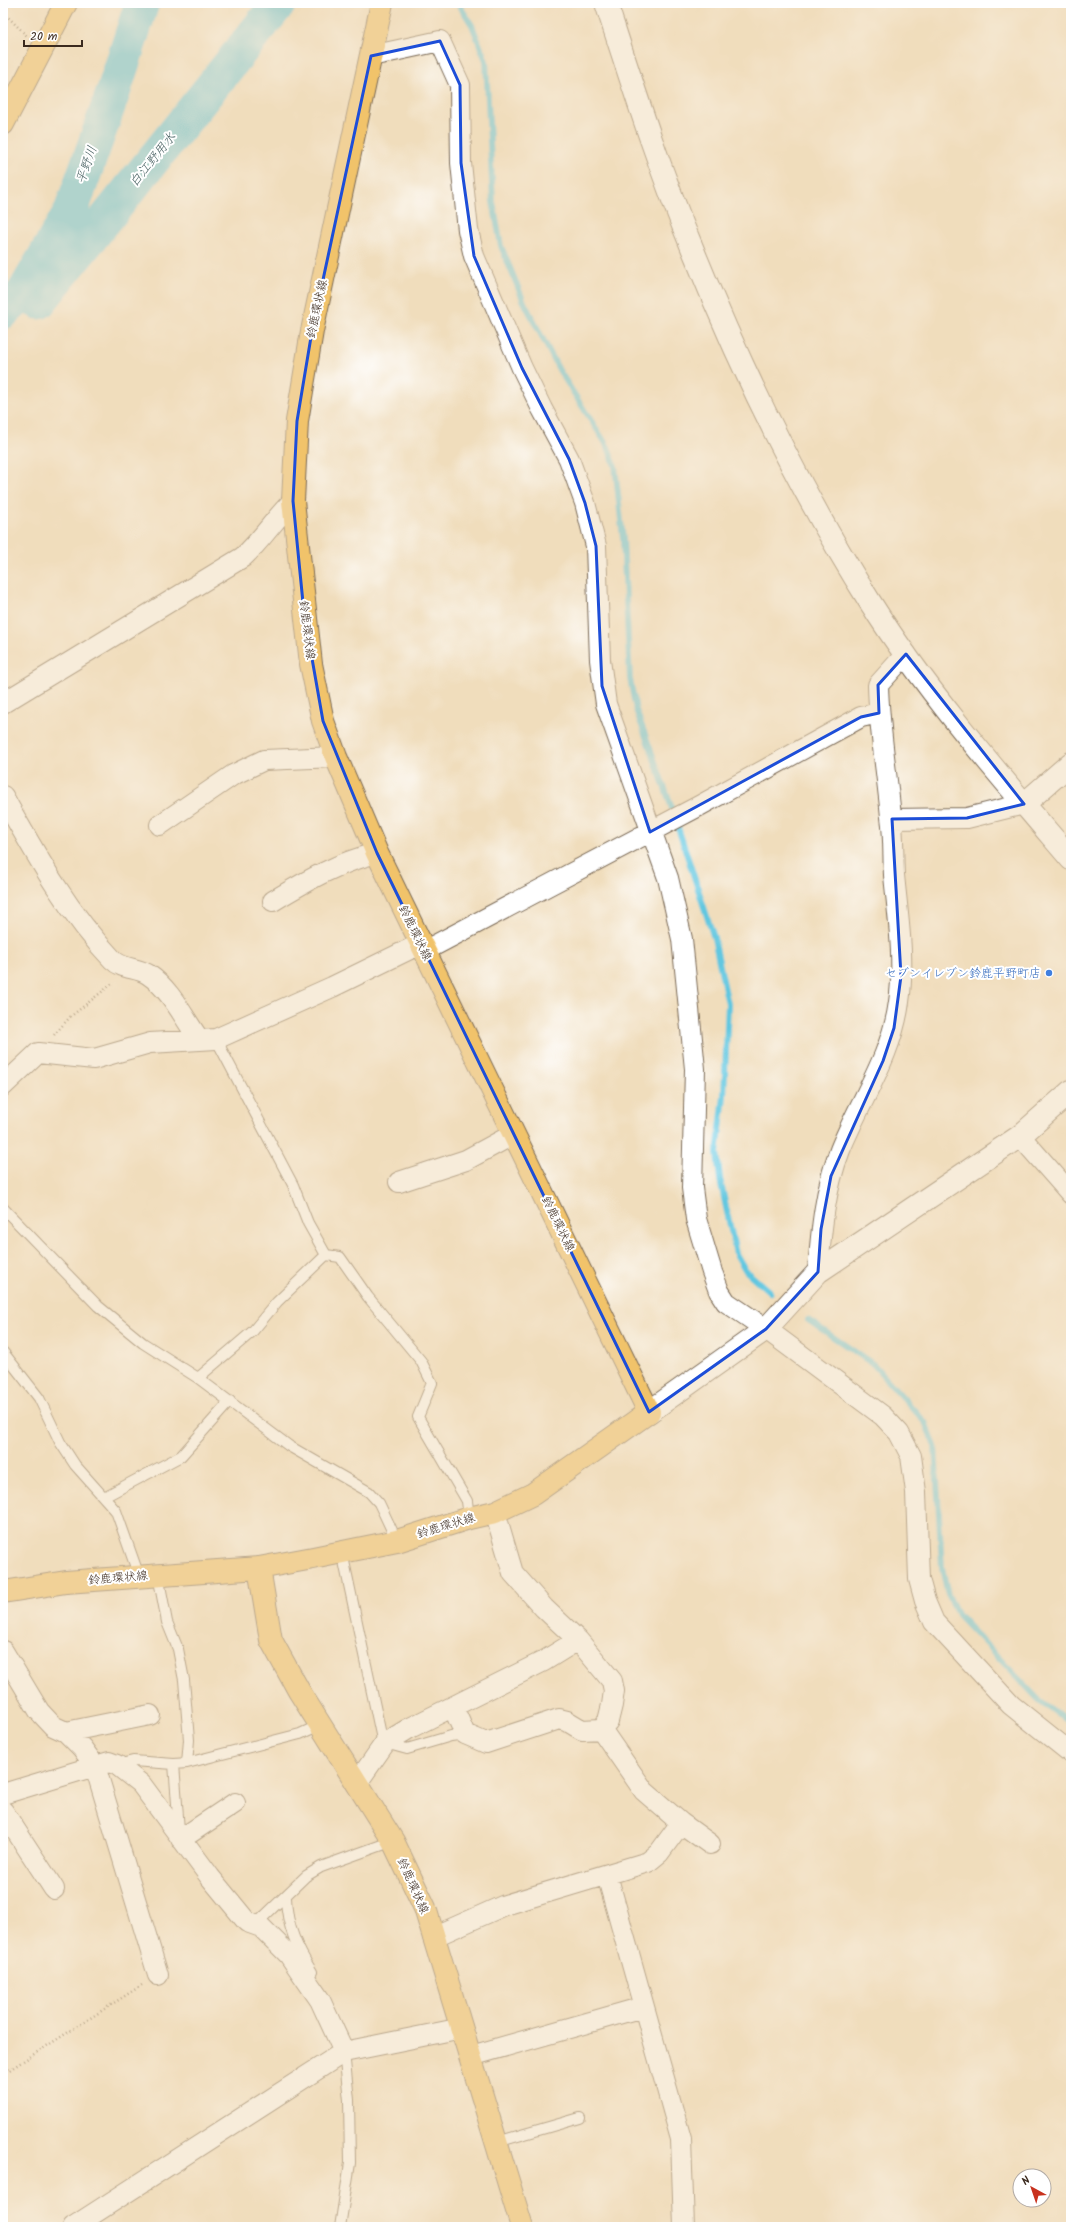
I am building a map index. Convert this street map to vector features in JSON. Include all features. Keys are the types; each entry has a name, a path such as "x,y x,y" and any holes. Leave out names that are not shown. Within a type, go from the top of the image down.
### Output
{"main road":[{"path":"3,124 66,3"},
{"name":"鈴鹿環状線","path":"3,1592 66,1582 258,1568 397,1541 469,1518 495,1512 533,1494 649,1412 377,853 336,757 323,721 311,664 293,501 297,421 312,330 382,3"},
{"name":"鈴鹿環状線","path":"258,1568 271,1640 320,1725 393,1841 425,1908 522,2227"}],"street":[{"path":"606,3 646,125 692,249 757,395 806,491 870,602 906,654 965,732 1071,859"},
{"path":"371,56 440,41 460,85 461,163 468,230 474,256 522,368 570,459 585,503 596,546 602,686 606,704 656,829 682,939 695,1069 692,1188 696,1219 719,1291 726,1302 766,1329 883,1416 899,1433 911,1456 916,1492 919,1579 925,1601 934,1622 1011,1705 1071,1752"},
{"path":"3,703 243,557 258,543 282,511 293,501"},
{"path":"818,1272 821,1229 831,1176 851,1126 883,1061 899,1002 901,976 900,941 892,819 879,713 878,685 906,654"},
{"path":"3,1086 38,1053 94,1059 150,1043 207,1039 332,987 422,948 656,829 861,717 879,713"},
{"path":"160,826 233,775 264,760 336,757"},
{"path":"892,819 967,818 1024,804 1071,763"},
{"path":"3,796 40,862 87,932 115,962 131,970 147,973 160,983 207,1039"},
{"path":"273,901 329,869 361,857 377,853"},
{"path":"649,1412 766,1329 818,1272 1020,1136 1071,1091"},
{"path":"399,1182 466,1160 514,1134"},
{"path":"1020,1136 1071,1194"},
{"path":"495,1512 513,1573 544,1608 578,1640 612,1681 614,1691 612,1706 608,1721 602,1729"},
{"path":"357,1783 384,1744 453,1706 544,1661 578,1640"},
{"path":"3,1651 39,1711 53,1726 66,1732 82,1748 95,1766 158,1975"},
{"path":"453,1706 465,1734 486,1743 559,1719 567,1721 582,1730 602,1729"},
{"path":"66,1732 150,1716"},
{"path":"602,1729 644,1791 681,1823 710,1844"},
{"path":"3,1794 108,1762 117,1765 141,1784 180,1837 247,1922 254,1926 261,1927 289,1955 320,2000 344,2052"},
{"path":"180,1837 235,1803"},
{"path":"3,1811 54,1889"},
{"path":"433,1937 505,1905 648,1862 659,1853 681,1823"},
{"path":"607,1874 681,2139 683,2159 682,2195 684,2227"},
{"path":"471,2056 643,2007"},
{"path":"73,2227 344,2052 462,2028"}],"lane":[{"path":"207,1039 293,1185 308,1223 326,1255"},
{"path":"3,1208 98,1306 143,1343 198,1378 289,1446 369,1492 379,1503 397,1541"},
{"path":"198,1378 253,1331 277,1302 326,1255"},
{"path":"326,1255 340,1257 368,1297 421,1360 432,1383 418,1417 467,1501 469,1518"},
{"path":"3,1352 39,1398 60,1442 75,1465 116,1511 148,1576 178,1649 184,1680 189,1740 187,1763"},
{"path":"104,1497 181,1456 230,1401"},
{"path":"342,1552 384,1744 407,1749 451,1736 465,1734"},
{"path":"117,1765 133,1761 174,1764 187,1763 300,1734 320,1725"},
{"path":"174,1764 180,1837"},
{"path":"254,1926 286,1898 306,1876 321,1867 393,1841"},
{"path":"286,1898 286,1913 293,1938 317,1981 320,2000"},
{"path":"340,2227 350,2163 349,2100 344,2052"},
{"path":"497,2142 580,2118"}],"path":[{"path":"3,12 42,50"},
{"path":"38,1053 70,1017 131,970"},
{"path":"3,2074 158,1975"}],"highlighted area":[{"path":"440,41 460,85 461,163 474,256 522,368 569,459 585,503 596,546 602,686 650,832 861,717 879,713 878,685 906,654 1024,804 967,818 892,819 901,976 894,1028 883,1061 831,1176 821,1229 818,1272 766,1329 649,1412 377,853 323,721 304,613 293,501 297,421 312,331 371,56"}],"waterway":[{"name":"平野川","path":"3,312 23,294 71,211 114,90 142,3"},
{"name":"白江野用水","path":"23,294 39,302 279,3"},
{"path":"458,3 472,25 486,61 493,202 501,246 524,302 559,370 608,447 615,466 623,539 630,679 636,710 668,797 714,938 728,1004 724,1096 717,1153 720,1179 736,1254 746,1271 770,1292"},
{"path":"808,1320 873,1364 925,1422 935,1446 942,1567 948,1595 958,1615 1038,1699 1071,1724"}],"place":[{"name":"セブンイレブン鈴鹿平野町店","path":"1049,973"}]}
